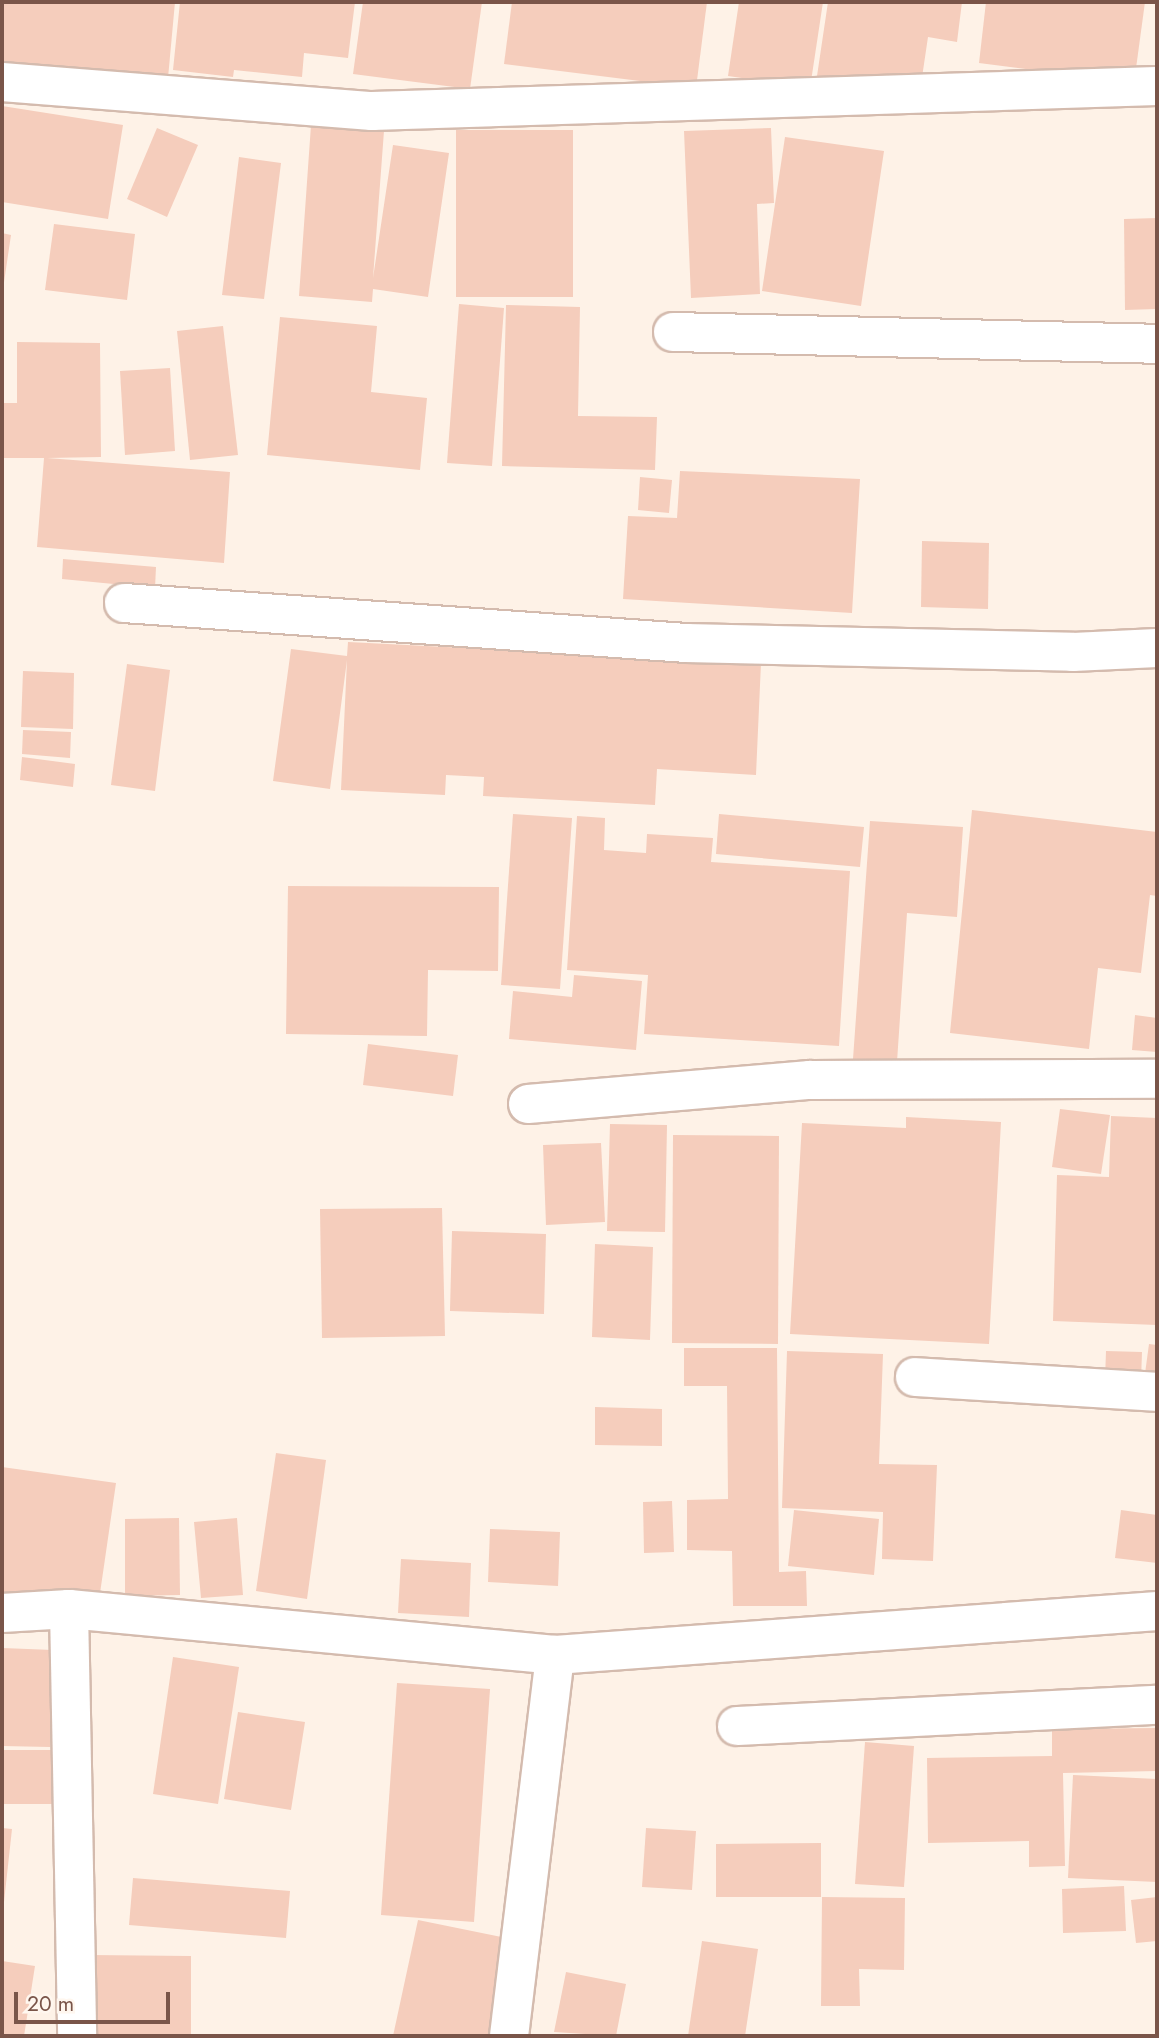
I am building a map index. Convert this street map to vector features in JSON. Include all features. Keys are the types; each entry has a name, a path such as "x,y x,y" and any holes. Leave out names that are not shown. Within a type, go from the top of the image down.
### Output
{"street":[{"path":"2,82 372,111 1157,86"},
{"path":"673,332 1157,344"},
{"path":"124,603 686,643 1073,652 1157,648"},
{"path":"528,1104 810,1080 1157,1079"},
{"path":"915,1377 1157,1392"},
{"path":"2,1613 69,1609 555,1655 1157,1611"},
{"path":"69,1609 77,2036"},
{"path":"509,2036 555,1655"},
{"path":"737,1726 1157,1705"}],"building":[{"path":"4,2 175,2 168,78 2,62"},
{"path":"180,2 355,2 348,58 304,53 302,77 234,70 233,77 173,70"},
{"path":"363,2 482,2 470,89 353,74"},
{"path":"512,2 707,2 696,88 504,64"},
{"path":"739,2 823,2 810,88 728,76"},
{"path":"828,2 962,2 957,42 928,37 920,91 817,76"},
{"path":"986,2 1145,2 1134,83 979,63"},
{"path":"2,106 123,125 108,219 2,202"},
{"path":"311,125 384,131 373,278 393,145 449,153 428,297 373,289 372,302 299,296"},
{"path":"157,128 198,145 167,217 127,199"},
{"path":"771,128 774,203 757,204 760,294 691,298 684,131"},
{"path":"456,130 573,130 573,297 456,297"},
{"path":"785,137 884,151 861,306 762,291"},
{"path":"239,157 281,163 264,299 222,295"},
{"path":"1157,218 1157,309 1125,310 1124,219"},
{"path":"54,224 135,234 127,300 45,290"},
{"path":"2,233 11,235 3,289 2,289"},
{"path":"459,304 504,308 492,466 447,463"},
{"path":"506,305 580,307 578,416 657,417 655,470 502,466"},
{"path":"280,317 377,326 371,392 427,398 420,470 267,455"},
{"path":"223,326 238,455 190,460 177,331"},
{"path":"17,342 100,343 101,457 47,458 230,472 224,563 37,547 44,458 2,458 2,403 17,403"},
{"path":"170,368 175,451 125,455 120,371"},
{"path":"680,471 860,479 852,613 623,599 628,516 677,518"},
{"path":"640,477 672,480 669,513 638,510"},
{"path":"922,541 989,543 988,609 921,607"},
{"path":"63,559 156,567 155,588 62,579"},
{"path":"348,642 761,663 756,775 657,769 655,805 483,796 484,777 446,775 445,795 341,790 347,660 330,789 273,781 291,649 347,656"},
{"path":"127,664 170,670 155,791 111,785"},
{"path":"23,671 74,673 73,729 21,727"},
{"path":"23,730 71,732 70,758 22,754"},
{"path":"22,757 75,764 73,787 20,780"},
{"path":"972,810 1157,832 1157,896 1150,895 1141,973 1098,968 1089,1049 950,1033"},
{"path":"513,814 572,818 560,989 501,985"},
{"path":"719,814 864,827 860,867 716,854"},
{"path":"577,816 605,818 604,850 646,853 647,834 713,838 711,862 850,871 839,1046 644,1034 648,975 567,970"},
{"path":"870,821 963,827 957,917 907,913 897,1062 853,1059"},
{"path":"288,886 499,887 498,971 428,970 427,1036 286,1034"},
{"path":"574,975 642,981 636,1050 509,1039 513,991 572,997"},
{"path":"1135,1015 1157,1018 1157,1052 1132,1050"},
{"path":"368,1044 458,1055 453,1096 363,1085"},
{"path":"1060,1109 1110,1115 1101,1174 1052,1167"},
{"path":"1111,1116 1157,1118 1157,1325 1053,1321 1057,1175 1109,1177"},
{"path":"906,1117 1001,1122 989,1344 790,1334 802,1123 906,1128"},
{"path":"610,1124 667,1125 665,1232 607,1231"},
{"path":"673,1135 779,1136 778,1344 672,1343"},
{"path":"601,1143 605,1222 546,1225 543,1145"},
{"path":"442,1208 445,1336 322,1338 320,1209"},
{"path":"452,1231 546,1234 544,1314 450,1311"},
{"path":"595,1244 653,1247 650,1340 592,1337"},
{"path":"1149,1344 1157,1345 1157,1383 1144,1381"},
{"path":"684,1348 777,1348 779,1572 806,1571 807,1606 733,1606 732,1551 687,1550 687,1500 728,1499 727,1386 684,1386"},
{"path":"787,1351 883,1354 879,1464 937,1465 933,1561 882,1559 883,1512 782,1508"},
{"path":"1106,1351 1142,1352 1141,1381 1105,1380"},
{"path":"595,1407 662,1409 662,1446 595,1445"},
{"path":"276,1453 326,1460 307,1599 256,1591"},
{"path":"2,1467 116,1483 98,1607 2,1594"},
{"path":"672,1501 674,1552 644,1553 643,1502"},
{"path":"794,1510 879,1519 874,1575 788,1566"},
{"path":"1121,1510 1157,1515 1157,1563 1115,1558"},
{"path":"179,1518 180,1595 125,1596 125,1519"},
{"path":"237,1518 243,1595 201,1598 194,1522"},
{"path":"490,1529 560,1532 558,1586 488,1582"},
{"path":"401,1559 471,1563 469,1617 398,1613"},
{"path":"2,1648 53,1650 50,1747 2,1746"},
{"path":"173,1657 239,1667 218,1804 153,1794"},
{"path":"397,1683 490,1689 474,1922 381,1915"},
{"path":"238,1712 305,1722 291,1810 224,1799"},
{"path":"1157,1728 1157,1771 1063,1773 1065,1866 1029,1867 1029,1841 928,1843 927,1758 1052,1756 1052,1729"},
{"path":"865,1742 914,1746 904,1887 855,1884"},
{"path":"2,1750 61,1750 61,1804 2,1804"},
{"path":"1073,1775 1157,1779 1157,1882 1068,1878"},
{"path":"2,1828 12,1829 4,1902 2,1902"},
{"path":"646,1828 696,1831 692,1890 642,1887"},
{"path":"821,1843 821,1897 716,1897 716,1844"},
{"path":"133,1878 290,1891 286,1938 129,1925"},
{"path":"1124,1886 1126,1931 1063,1933 1062,1889"},
{"path":"822,1897 905,1898 904,1970 859,1969 860,2006 821,2006"},
{"path":"1157,1897 1157,1941 1136,1943 1131,1900"},
{"path":"418,1920 516,1940 495,2036 393,2036"},
{"path":"702,1941 758,1949 745,2036 688,2036"},
{"path":"90,1955 191,1956 191,2036 90,2036"},
{"path":"2,1961 35,1966 24,2036 2,2036"},
{"path":"566,1972 626,1984 616,2036 554,2032"}]}
